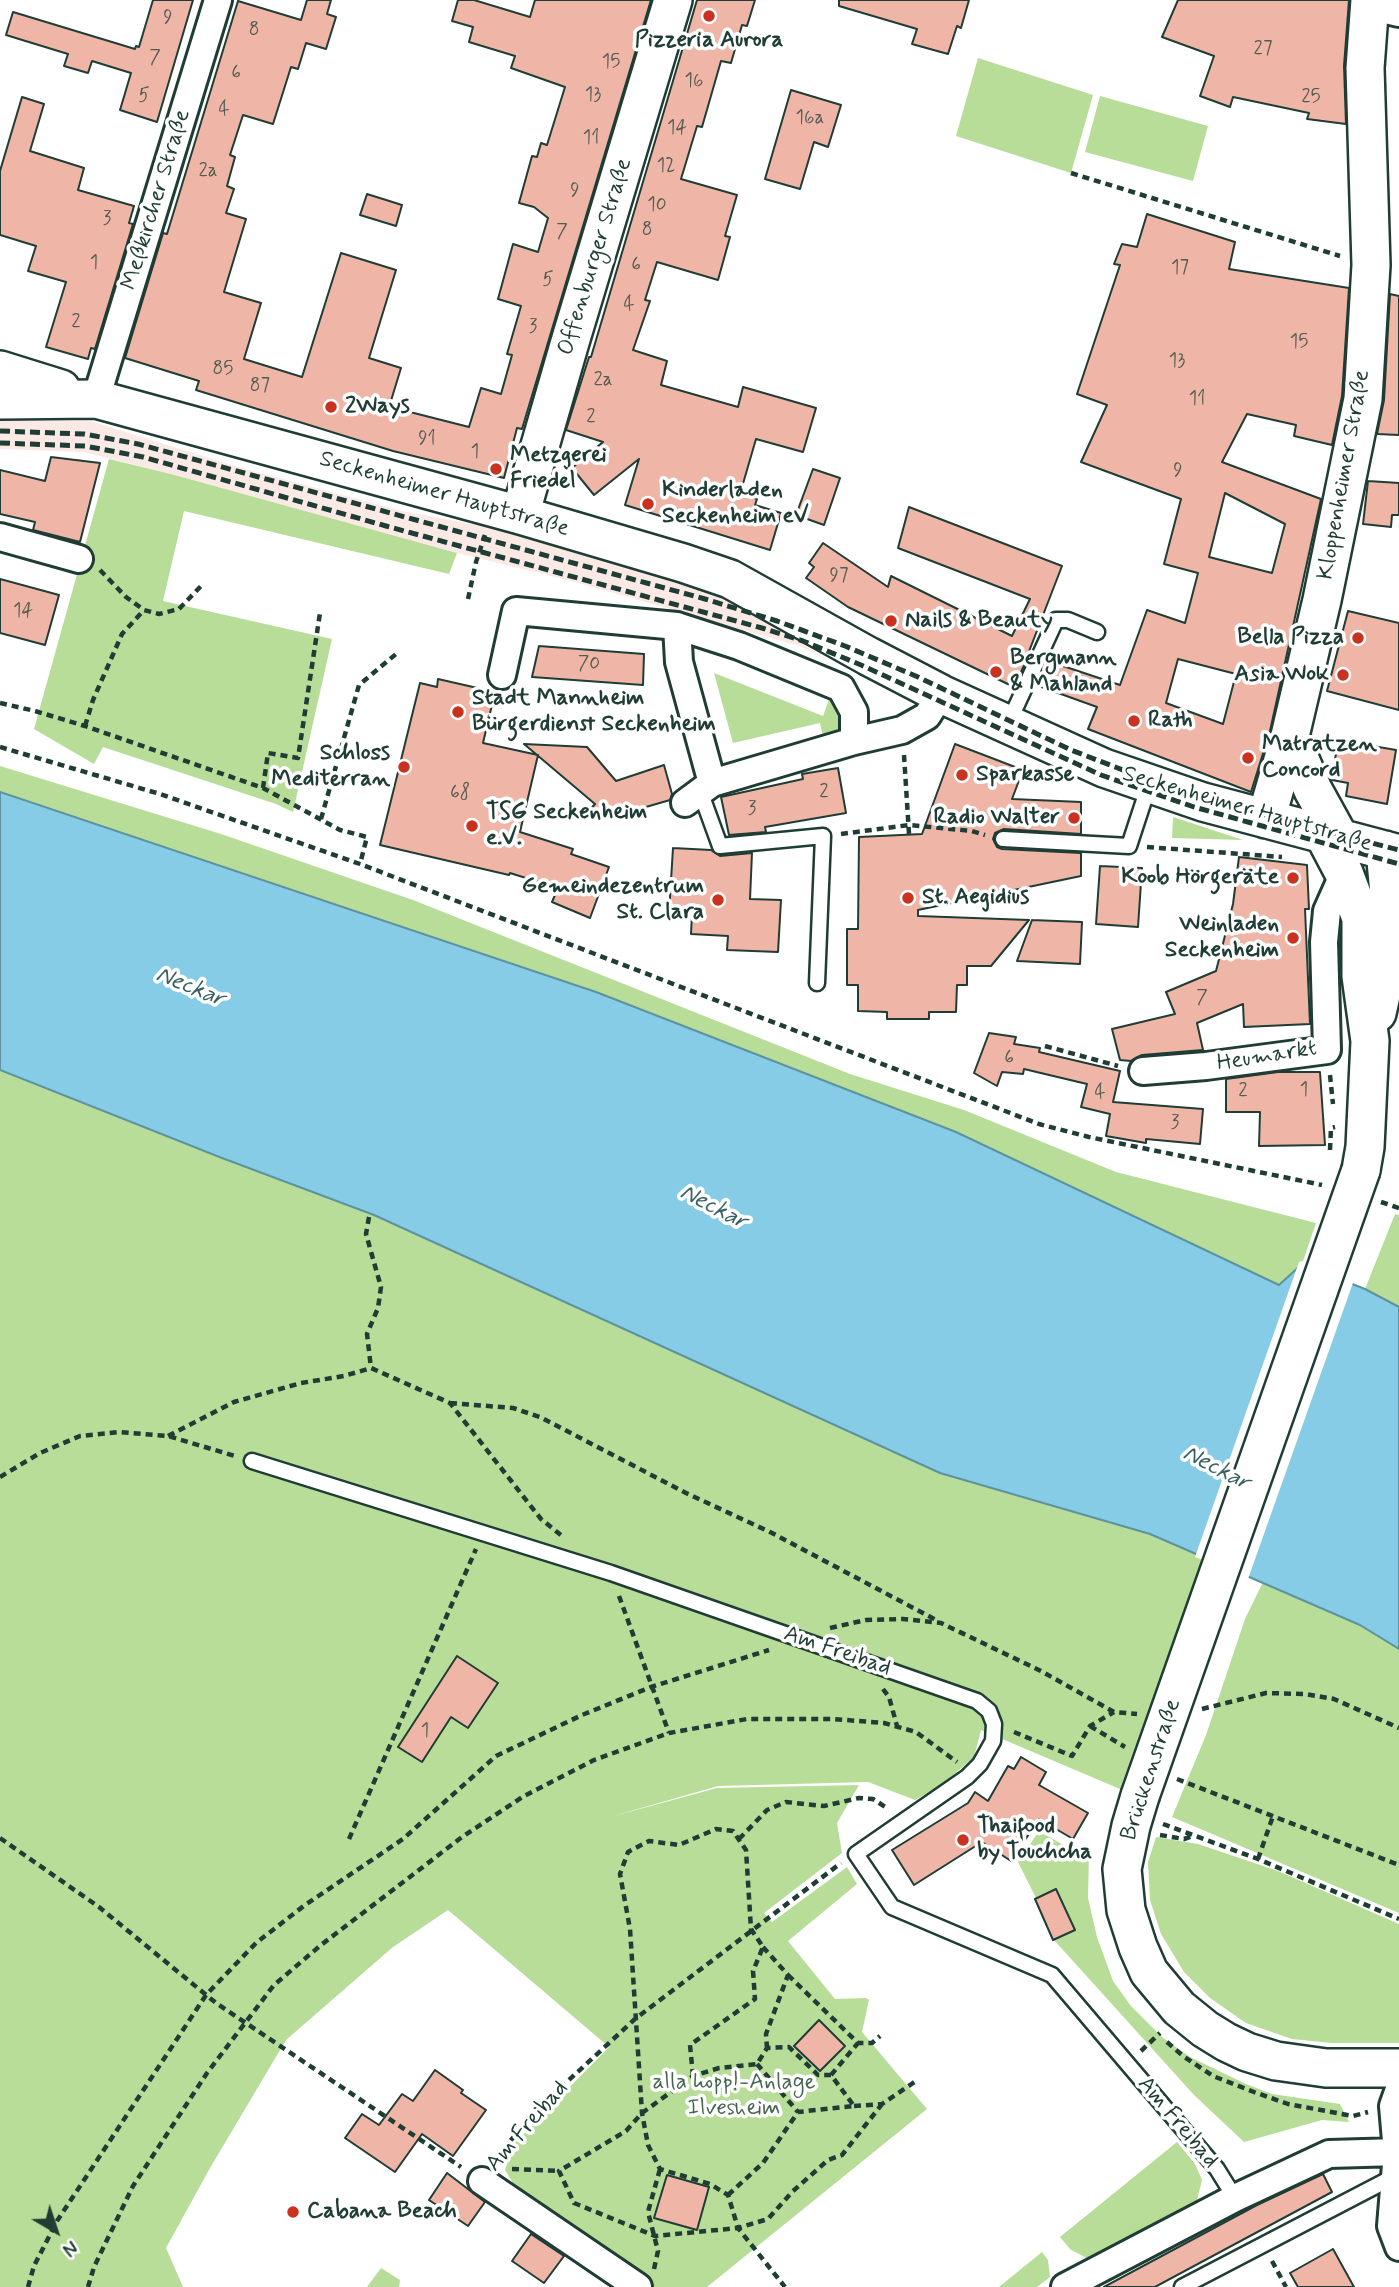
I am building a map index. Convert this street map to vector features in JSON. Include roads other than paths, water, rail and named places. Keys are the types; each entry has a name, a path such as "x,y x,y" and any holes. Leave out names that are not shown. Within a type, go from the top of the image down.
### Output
{"main road":[{"name":"Offenburger Straße","path":"520,515 569,342 673,0"},
{"name":"Kloppenheimer Straße","path":"1266,819 1290,736 1322,600 1363,399 1371,265 1365,68 1379,6"},
{"path":"0,370 96,399"},
{"name":"Seckenheimer Hauptstraße","path":"0,400 96,399 520,515 730,579 941,694 1104,768 1149,785 1266,819 1336,849 1389,884"},
{"path":"1290,736 1336,849 1389,884"},
{"name":"Brückenstraße","path":"1389,884 1385,977 1370,1041 1365,1147 1361,1170 1140,1796 1122,1869 1126,1910 1149,1972 1179,2008 1205,2029 1247,2052 1276,2061 1326,2068 1399,2068"}],"street":[{"name":"Meßkircher Straße","path":"96,399 218,0"},
{"path":"0,537 79,559"},
{"path":"502,676 516,611 677,626 739,646 841,688 854,712 854,741"},
{"path":"677,626 678,662 699,792 854,741 902,730 927,716 941,694"},
{"path":"841,688 868,656"},
{"name":"Heumarkt","path":"1143,1071 1206,1066 1327,1050 1324,942 1336,849"},
{"path":"1324,942 1389,884"},
{"path":"1396,2098 1397,2160 1391,2226 1399,2247"},
{"path":"1065,2287 1235,2198 1329,2154 1397,2160"},
{"name":"Am Freibad","path":"482,2181 643,2282"}],"lane":[{"path":"1008,725 1056,620 1068,620 1097,632"},
{"path":"1003,839 1129,846 1149,785"},
{"path":"699,792 720,846 823,836 817,983"},
{"name":"Am Freibad","path":"252,1461 611,1573 977,1701 989,1711 993,1724 993,1741 988,1753 967,1777 856,1854 892,1907 1052,1975 1217,2169 1235,2198"},
{"path":"1182,2287 1263,2245 1397,2160"}],"water":[{"name":"Neckar","path":"0,792 596,992 956,1132 1279,1285 1302,1264 1365,1289 1399,1307 1399,1649 1360,1625 1150,1534 940,1473 374,1215 0,1070"}],"railway":[{"path":"0,431 84,434 138,444 705,599 845,646 918,677 1071,750 1149,780 1289,822 1399,850"},
{"path":"0,443 85,446 143,457 762,628 803,641 861,665 1101,775 1194,807 1399,864"}],"place":[{"name":"Pizzeria Aurora","path":"709,16"},
{"name":"2Ways","path":"331,407"},
{"name":"Metzgerei Friedel","path":"496,469"},
{"name":"Kinderladen Seckenheim eV","path":"648,504"},
{"name":"Nails & Beauty","path":"891,621"},
{"name":"Bella Pizza","path":"1358,638"},
{"name":"Bergmann & Mahland","path":"996,672"},
{"name":"Asia Wok","path":"1343,675"},
{"name":"Stadt Mannheim Bürgerdienst Seckenheim","path":"458,712"},
{"name":"Rath","path":"1134,721"},
{"name":"Matratzen Concord","path":"1248,758"},
{"name":"Schloss Mediterran","path":"404,767"},
{"name":"Sparkasse","path":"962,775"},
{"name":"Radio Walter","path":"1074,818"},
{"name":"TSG Seckenheim e.V.","path":"472,826"},
{"name":"Koob Hörgeräte","path":"1293,878"},
{"name":"St. Aegidius","path":"908,898"},
{"name":"Gemeindezentrum St. Clara","path":"718,900"},
{"name":"Weinladen Seckenheim","path":"1293,938"},
{"name":"Thaifood by Touchcha","path":"963,1840"},
{"name":"Cabana Beach","path":"293,2212"}],"park label":[{"name":"alla hopp!-Anlage Ilvesheim","path":"734,2096"}]}
